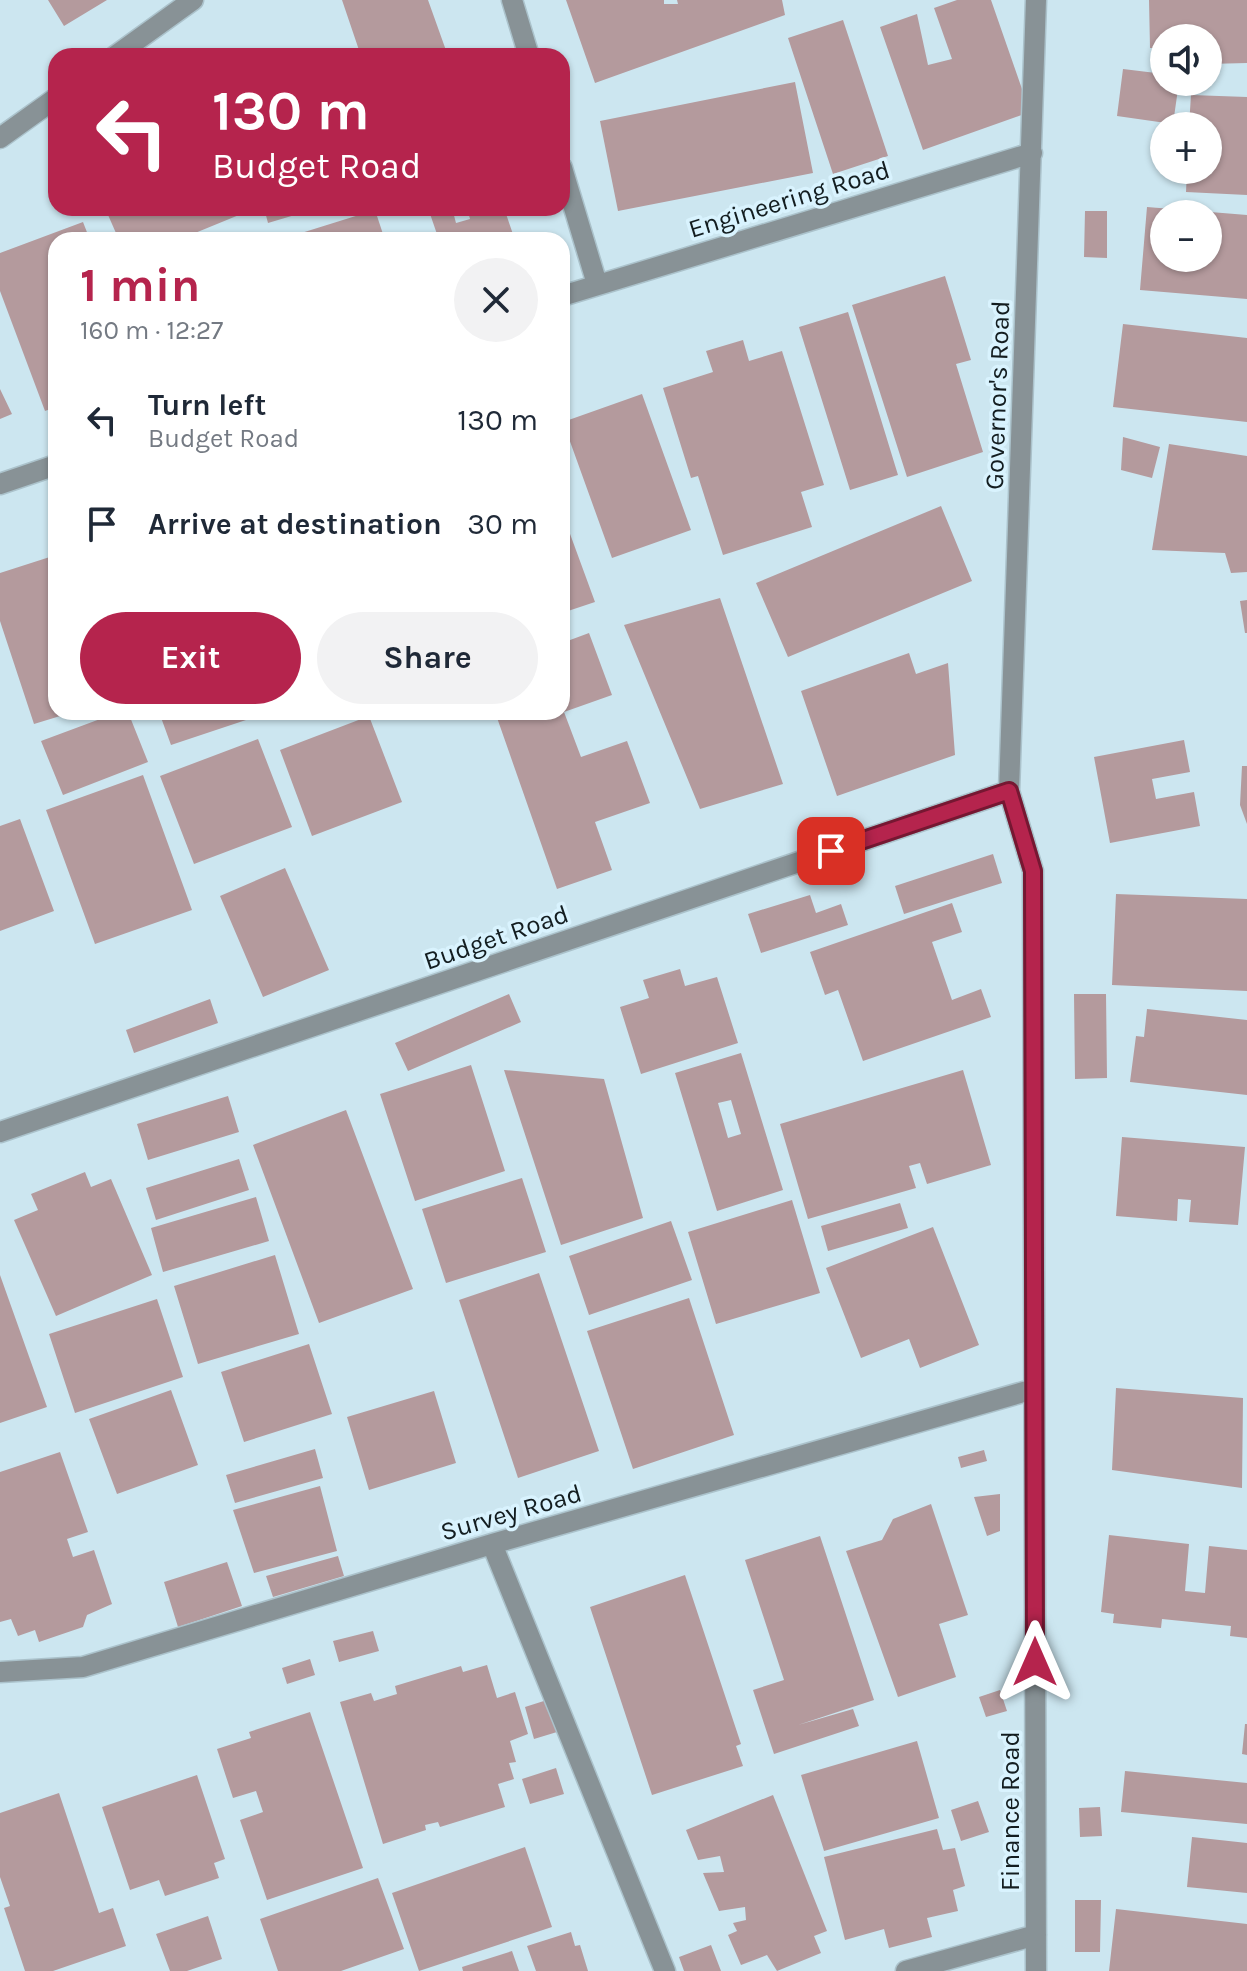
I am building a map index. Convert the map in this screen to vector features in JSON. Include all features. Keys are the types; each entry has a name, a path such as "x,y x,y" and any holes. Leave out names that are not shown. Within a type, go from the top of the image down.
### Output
{"street":[{"path":"126,48 193,0"},
{"path":"512,0 527,48"},
{"name":"Governor's Road","path":"1009,791 1036,0"},
{"path":"0,138 48,104"},
{"name":"Engineering Road","path":"570,293 1032,153"},
{"path":"570,195 597,284"},
{"path":"0,484 48,468"},
{"name":"Budget Road","path":"0,1132 1009,791"},
{"name":"Finance Road","path":"1009,791 1033,871 1036,1971"},
{"name":"Survey Road","path":"0,1672 83,1667 492,1544 1034,1389"},
{"path":"492,1544 665,1971"},
{"path":"906,1971 1036,1935"}],"building":[{"path":"48,0 107,0 64,26"},
{"path":"342,0 428,0 445,48 358,48"},
{"path":"566,0 664,0 664,4 678,4 677,0 782,0 785,15 595,83"},
{"path":"957,0 991,0 1030,112 923,150 880,27 917,14 928,65 952,59 934,8"},
{"path":"1149,0 1247,0 1247,63 1222,64 1222,24 1150,24 1150,48"},
{"path":"843,20 888,156 833,174 788,38"},
{"path":"1123,69 1150,72 1150,96 1177,96 1175,112 1150,112 1150,121 1117,116"},
{"path":"795,82 813,173 618,211 600,121"},
{"path":"1191,96 1247,97 1247,195 1186,192 1186,184 1222,184 1222,112 1190,112"},
{"path":"1147,207 1150,207 1150,272 1222,272 1222,213 1247,215 1247,299 1140,290"},
{"path":"1085,211 1107,211 1107,258 1084,257"},
{"path":"108,216 236,216 198,232 116,232"},
{"path":"266,216 292,216 268,223"},
{"path":"356,216 377,216 382,232 304,232"},
{"path":"431,216 454,216 456,223 470,219 469,216 507,216 512,232 436,232"},
{"path":"83,222 87,232 56,232"},
{"path":"48,235 48,410 45,411 0,291 0,253"},
{"path":"945,276 971,360 956,364 983,452 907,477 852,305"},
{"path":"848,312 898,475 850,490 799,327"},
{"path":"1123,324 1247,338 1247,422 1113,407"},
{"path":"743,340 749,361 782,351 824,485 801,492 812,527 723,555 698,476 691,478 663,388 713,372 706,351"},
{"path":"0,389 12,414 0,419"},
{"path":"642,394 691,530 612,558 570,441 570,420"},
{"path":"1123,437 1160,447 1152,478 1121,470"},
{"path":"1169,444 1247,456 1247,572 1231,573 1225,553 1152,550"},
{"path":"941,506 972,581 788,657 756,583"},
{"path":"570,534 595,602 570,610"},
{"path":"48,558 48,720 34,724 0,621 0,573"},
{"path":"720,598 783,784 700,809 624,625"},
{"path":"1247,600 1247,633 1245,633 1240,601"},
{"path":"589,633 612,695 570,710 570,640"},
{"path":"909,653 916,674 948,663 955,755 837,796 801,691"},
{"path":"97,720 131,720 148,762 63,795 41,741"},
{"path":"162,720 246,720 171,745"},
{"path":"359,720 371,720 402,802 312,836 280,750"},
{"path":"498,720 567,720 581,757 627,741 650,803 595,822 612,870 557,889"},
{"path":"258,739 292,827 194,864 160,776"},
{"path":"1184,740 1190,772 1152,779 1156,799 1194,792 1200,826 1110,843 1094,757"},
{"path":"1242,766 1247,766 1247,824 1240,805"},
{"path":"143,775 192,910 95,944 46,810"},
{"path":"20,819 54,911 0,931 0,826"},
{"path":"993,854 1002,883 904,914 895,886"},
{"path":"285,868 329,970 263,997 220,896"},
{"path":"1116,894 1247,899 1247,991 1112,985"},
{"path":"810,895 816,913 841,904 848,925 761,953 748,914"},
{"path":"952,903 962,932 932,942 952,1000 981,989 991,1017 863,1061 838,990 825,995 810,952"},
{"path":"680,969 685,986 717,977 738,1043 641,1074 620,1007 649,998 643,980"},
{"path":"509,994 521,1022 408,1071 395,1043"},
{"path":"1074,994 1106,994 1107,1078 1075,1079"},
{"path":"210,999 218,1023 134,1053 126,1030"},
{"path":"1147,1009 1247,1020 1247,1095 1130,1082 1136,1036 1144,1037"},
{"path":"741,1053 783,1190 717,1211 675,1073","holes":["731,1100 741,1134 728,1138 718,1103"]},
{"path":"471,1065 505,1171 415,1201 380,1094"},
{"path":"504,1070 604,1079 643,1218 561,1245"},
{"path":"963,1070 991,1165 927,1184 920,1163 909,1166 916,1188 808,1219 780,1124"},
{"path":"228,1096 239,1132 148,1160 137,1124"},
{"path":"346,1110 413,1289 319,1323 253,1145"},
{"path":"1122,1137 1245,1147 1238,1225 1189,1222 1191,1200 1178,1199 1177,1221 1116,1216"},
{"path":"239,1159 249,1190 156,1220 146,1188"},
{"path":"85,1172 91,1187 111,1179 152,1275 56,1316 14,1220 38,1210 31,1194"},
{"path":"522,1178 546,1252 446,1283 422,1209"},
{"path":"256,1197 269,1241 163,1272 151,1228"},
{"path":"792,1200 820,1293 716,1324 688,1232"},
{"path":"900,1203 908,1228 828,1251 821,1226"},
{"path":"671,1221 692,1280 589,1315 569,1256"},
{"path":"933,1227 979,1345 920,1368 909,1339 861,1358 826,1268"},
{"path":"275,1255 299,1334 198,1364 174,1286"},
{"path":"539,1273 599,1451 518,1478 459,1300"},
{"path":"0,1275 47,1407 0,1423"},
{"path":"689,1298 734,1435 633,1469 587,1331"},
{"path":"157,1299 183,1377 75,1413 49,1334"},
{"path":"309,1344 332,1414 244,1442 221,1372"},
{"path":"1116,1388 1243,1398 1242,1488 1112,1470"},
{"path":"171,1390 198,1465 117,1494 89,1419"},
{"path":"434,1391 456,1463 369,1490 347,1417"},
{"path":"315,1449 323,1478 235,1503 226,1475"},
{"path":"984,1450 987,1461 961,1468 958,1457"},
{"path":"60,1452 88,1532 67,1539 73,1557 94,1550 112,1604 87,1615 83,1627 39,1642 35,1630 18,1636 11,1619 0,1622 0,1472"},
{"path":"320,1486 337,1551 254,1573 233,1510"},
{"path":"1000,1494 1000,1531 987,1536 974,1497"},
{"path":"931,1504 968,1615 939,1624 956,1677 898,1697 846,1551 882,1540 893,1519"},
{"path":"1109,1535 1189,1544 1185,1591 1205,1593 1209,1546 1247,1550 1247,1638 1230,1636 1231,1626 1162,1619 1161,1628 1113,1623 1114,1614 1101,1612"},
{"path":"820,1536 874,1700 798,1725 853,1709 859,1726 774,1754 753,1690 784,1680 745,1560"},
{"path":"338,1556 344,1576 273,1597 266,1576"},
{"path":"227,1562 242,1606 178,1627 164,1582"},
{"path":"685,1575 741,1744 736,1746 743,1766 652,1795 590,1607"},
{"path":"373,1631 379,1651 339,1662 333,1641"},
{"path":"310,1659 315,1675 287,1684 282,1668"},
{"path":"487,1665 497,1698 515,1692 528,1734 510,1741 516,1762 509,1763 514,1779 498,1784 505,1807 440,1827 438,1822 425,1825 426,1830 383,1844 340,1702 371,1693 374,1701 397,1694 395,1686 461,1666 463,1672"},
{"path":"1000,1690 1007,1711 986,1717 979,1697"},
{"path":"547,1700 557,1732 534,1739 525,1707"},
{"path":"310,1712 363,1868 267,1900 240,1820 263,1812 256,1791 233,1798 217,1749 251,1738 249,1732"},
{"path":"1247,1724 1247,1755 1242,1754"},
{"path":"917,1741 939,1818 824,1851 801,1775"},
{"path":"556,1768 564,1794 530,1804 522,1779"},
{"path":"1125,1771 1247,1783 1247,1824 1121,1812"},
{"path":"197,1775 225,1859 214,1863 219,1878 165,1896 159,1880 130,1890 102,1807"},
{"path":"59,1793 99,1913 113,1908 126,1946 53,1971 25,1971 4,1908 10,1906 0,1877 0,1813"},
{"path":"773,1795 827,1931 814,1936 821,1953 777,1971 767,1955 741,1965 728,1935 737,1931 733,1923 746,1920 745,1907 719,1911 703,1873 724,1872 720,1856 698,1860 686,1830"},
{"path":"978,1801 989,1832 961,1841 951,1810"},
{"path":"1100,1807 1102,1836 1080,1837 1079,1808"},
{"path":"937,1829 943,1850 955,1848 965,1886 953,1890 958,1911 927,1918 932,1937 889,1948 884,1929 845,1940 824,1857"},
{"path":"1192,1837 1247,1843 1247,1893 1187,1887"},
{"path":"525,1847 552,1927 419,1971 392,1893"},
{"path":"378,1878 404,1949 341,1971 278,1971 260,1919"},
{"path":"1075,1900 1101,1900 1100,1952 1075,1952"},
{"path":"1116,1909 1247,1924 1247,1971 1109,1971"},
{"path":"208,1916 222,1959 187,1971 170,1971 156,1934"},
{"path":"571,1932 575,1946 580,1945 588,1971 536,1971 527,1946"},
{"path":"711,1945 721,1971 684,1971 679,1957"},
{"path":"512,1951 519,1971 463,1971 462,1967"}],"route":[{"path":"831,851 1009,791 1033,871 1035,1662"}]}
